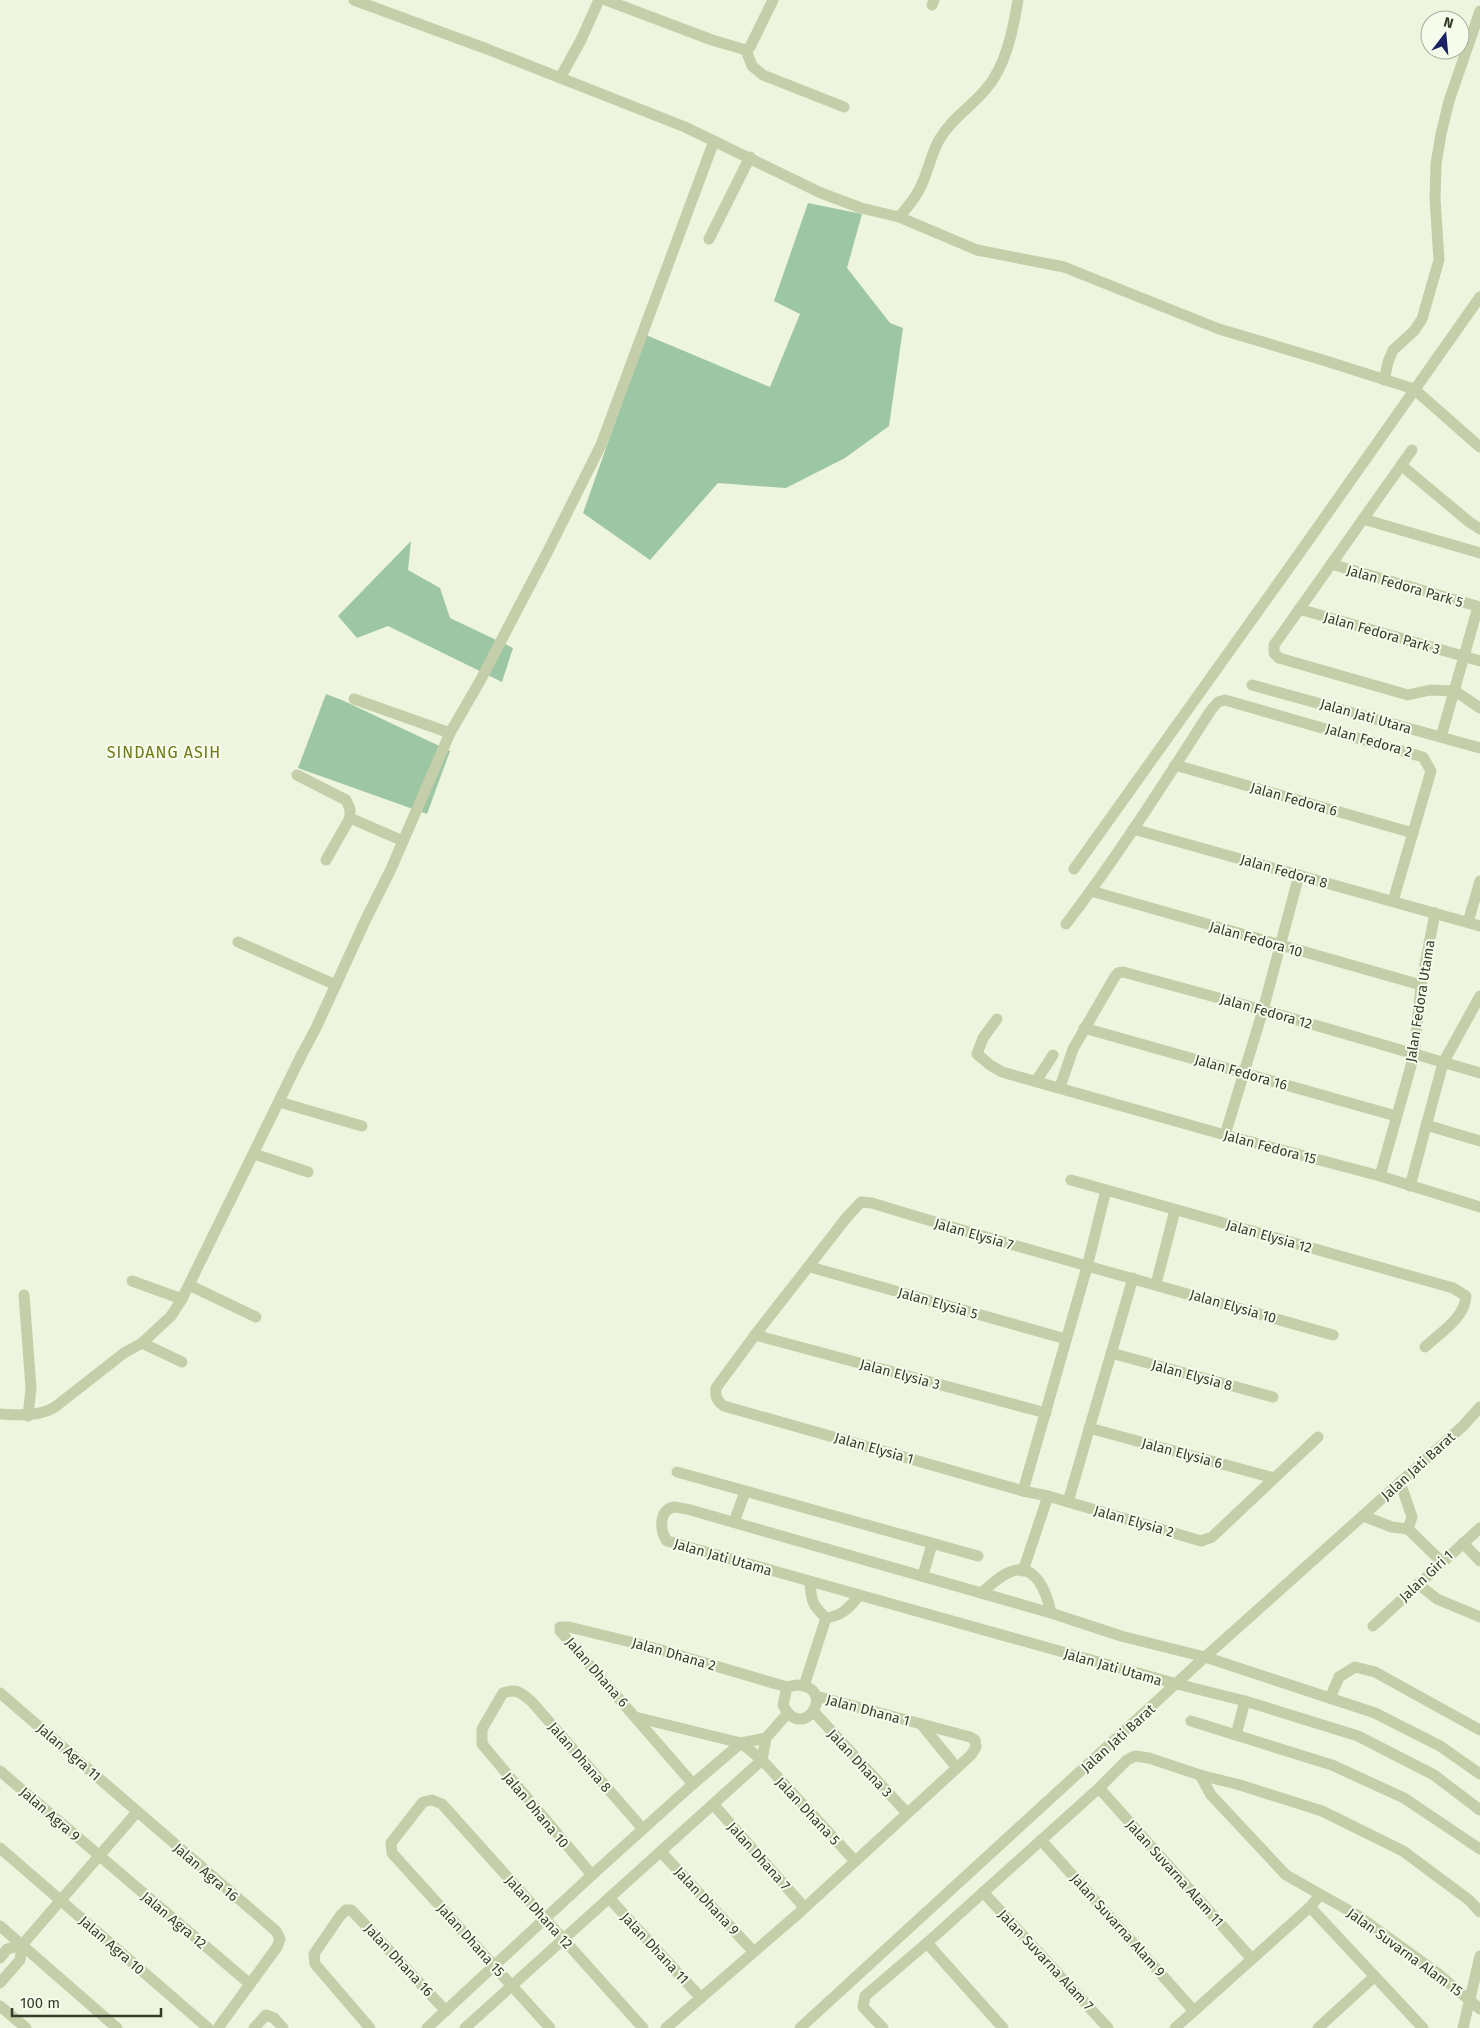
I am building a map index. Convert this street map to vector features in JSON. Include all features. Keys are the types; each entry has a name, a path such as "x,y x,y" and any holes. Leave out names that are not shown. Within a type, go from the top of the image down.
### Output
{"street":[{"path":"354,0 685,127 821,193 861,208 899,217 977,250 1064,267 1210,326 1414,389 1480,447"},
{"path":"560,78 581,40 599,0"},
{"path":"606,0 712,40 746,50"},
{"path":"746,50 750,47 772,0"},
{"path":"899,217 920,189 935,148 944,133 960,114 985,90 999,71 1018,0"},
{"path":"1384,380 1393,350 1414,331 1422,319 1439,260 1435,199 1436,164 1449,101 1480,11"},
{"path":"746,50 749,60 756,71 844,107"},
{"path":"0,1414 28,1416 55,1407 124,1353 142,1344 171,1316 182,1299 336,985 403,841 450,733 480,681 601,445 714,140"},
{"path":"709,239 750,157"},
{"path":"1074,869 1480,297"},
{"path":"1412,450 1274,645 1274,653 1279,658 1408,695 1430,690 1454,691 1480,708"},
{"path":"1401,465 1468,522 1480,529"},
{"path":"1362,519 1480,553"},
{"name":"Jalan Fedora Park 5","path":"1331,564 1479,607"},
{"path":"1442,737 1479,607"},
{"name":"Jalan Fedora Park 3","path":"1299,609 1480,661"},
{"name":"Jalan Jati Utara","path":"1252,685 1480,748"},
{"path":"354,699 450,733"},
{"name":"Jalan Fedora 2","path":"1175,765 1211,710 1218,702 1226,700 1423,757 1431,771 1393,901"},
{"path":"1066,924 1092,891 1175,765"},
{"name":"Jalan Fedora 6","path":"1175,765 1413,833"},
{"path":"297,775 346,800 350,809 350,818 326,860"},
{"path":"350,818 403,841"},
{"name":"Jalan Fedora 8","path":"1133,829 1480,926"},
{"path":"1225,1135 1263,1010 1299,875"},
{"path":"1468,922 1480,882"},
{"name":"Jalan Fedora 10","path":"1092,891 1421,985"},
{"name":"Jalan Fedora Utama","path":"1380,1176 1414,1055 1421,985 1435,913"},
{"path":"238,942 336,985"},
{"name":"Jalan Fedora 12","path":"1084,1028 1118,973 1123,972 1263,1010 1480,1074"},
{"path":"1410,1186 1443,1063 1479,999"},
{"name":"Jalan Fedora 15","path":"996,1019 983,1038 977,1054 1002,1072 1036,1080 1225,1135 1380,1176 1480,1207"},
{"path":"1060,1087 1067,1062 1084,1028"},
{"name":"Jalan Fedora 16","path":"1084,1028 1396,1116"},
{"path":"1036,1080 1053,1055"},
{"path":"279,1102 362,1126"},
{"path":"1426,1125 1480,1141"},
{"path":"254,1154 308,1172"},
{"name":"Jalan Elysia 12","path":"1071,1180 1453,1288 1466,1296 1466,1305 1460,1315 1425,1347"},
{"path":"1023,1491 1087,1267 1106,1190"},
{"name":"Jalan Elysia 7","path":"810,1267 861,1202 872,1203 1087,1267 1133,1278"},
{"path":"1156,1284 1175,1210"},
{"path":"755,1335 810,1267"},
{"name":"Jalan Elysia 5","path":"810,1267 1066,1339"},
{"path":"1068,1502 1133,1278"},
{"name":"Jalan Elysia 10","path":"1133,1278 1333,1335"},
{"path":"132,1281 182,1299"},
{"path":"189,1285 256,1317"},
{"path":"24,1295 31,1388 28,1416"},
{"name":"Jalan Elysia 1","path":"755,1335 716,1388 715,1395 724,1406 1023,1491 1048,1496"},
{"name":"Jalan Elysia 3","path":"755,1335 1046,1413"},
{"path":"142,1344 182,1362"},
{"name":"Jalan Elysia 8","path":"1111,1353 1273,1397"},
{"name":"Jalan Jati Barat","path":"800,2028 1177,1684 1205,1656 1462,1426 1480,1407"},
{"name":"Jalan Elysia 6","path":"1089,1428 1274,1478"},
{"path":"1274,1478 1318,1437"},
{"path":"676,1472 978,1556"},
{"name":"Jalan Elysia 2","path":"1048,1496 1201,1541 1212,1537 1274,1478"},
{"path":"1400,1482 1412,1516 1408,1529"},
{"path":"734,1522 745,1492"},
{"path":"1023,1571 1048,1496"},
{"name":"Jalan Jati Utama","path":"1480,1774 1440,1746 1375,1713 1205,1656 1121,1636 1051,1613 687,1509 674,1507 666,1512 661,1521 662,1534 667,1541 1146,1676 1245,1700 1358,1736 1434,1775 1480,1810"},
{"path":"1363,1516 1392,1527 1408,1529 1442,1562"},
{"name":"Jalan Giri 1","path":"1373,1626 1480,1528"},
{"path":"1463,1543 1480,1560"},
{"path":"923,1576 932,1544"},
{"path":"982,1593 1002,1576 1017,1570 1023,1571 1035,1576 1041,1583 1048,1599 1051,1613"},
{"path":"810,1582 811,1599 826,1618"},
{"path":"1418,1584 1437,1599 1480,1617"},
{"path":"826,1618 833,1617 846,1610 859,1596"},
{"path":"804,1686 826,1618"},
{"name":"Jalan Dhana 2","path":"560,1628 570,1627 612,1637 787,1687"},
{"name":"Jalan Dhana 6","path":"560,1628 560,1631 693,1784"},
{"path":"1330,1698 1340,1677 1355,1667 1375,1672 1480,1730"},
{"path":"804,1686 811,1689 816,1696 817,1704 814,1712 806,1718 796,1719 787,1714 783,1705 787,1687 804,1686"},
{"name":"Jalan Dhana 8","path":"482,1744 482,1730 503,1693 512,1690 520,1693 532,1702 643,1829"},
{"name":"Jalan Agra 11","path":"0,1693 137,1812"},
{"name":"Jalan Dhana 1","path":"816,1696 921,1724 976,1740 976,1746 972,1755 957,1768 921,1724"},
{"path":"1236,1735 1245,1700"},
{"name":"Jalan Dhana 3","path":"814,1712 907,1813"},
{"path":"465,2028 762,1760 766,1738 787,1714"},
{"name":"Jalan Dhana 6","path":"635,1717 741,1743"},
{"path":"1190,1721 1332,1765 1404,1798 1480,1849"},
{"path":"427,2028 493,1965 693,1784 741,1743 766,1738"},
{"name":"Jalan Dhana 5","path":"741,1743 762,1760 855,1861"},
{"name":"Jalan Dhana 10","path":"482,1744 592,1875"},
{"path":"883,2028 863,2007 865,1996 927,1943 1099,1788 1127,1760 1135,1756 1149,1758 1200,1776 1240,1785 1331,1815 1402,1851 1469,1900 1480,1912"},
{"path":"666,2028 804,1907 957,1768"},
{"name":"Jalan Agra 9","path":"0,1771 99,1856"},
{"name":"Jalan Suvarna Alam 15","path":"1200,1776 1211,1795 1286,1875 1357,1914 1436,1972 1480,2009"},
{"name":"Jalan Suvarna Alam 11","path":"1099,1788 1251,1958"},
{"name":"Jalan Dhana 12","path":"392,1853 391,1843 423,1802 432,1800 442,1804 644,2028"},
{"name":"Jalan Dhana 7","path":"713,1804 804,1907"},
{"path":"0,1983 20,1960 22,1945 137,1812"},
{"name":"Jalan Agra 16","path":"137,1812 276,1932 280,1939 277,1947 250,1984"},
{"name":"Jalan Suvarna Alam 9","path":"1041,1840 1194,2010"},
{"name":"Jalan Agra 10","path":"0,1848 208,2028"},
{"name":"Jalan Dhana 9","path":"661,1852 754,1951"},
{"name":"Jalan Dhana 15","path":"392,1853 550,2028"},
{"name":"Jalan Agra 12","path":"99,1856 250,1984"},
{"name":"Jalan Suvarna Alam 7","path":"983,1892 1108,2028"},
{"path":"1175,2028 1310,1907 1320,1895"},
{"name":"Jalan Dhana 11","path":"609,1898 701,1998"},
{"name":"Jalan Suvarna Alam 15","path":"1310,1907 1423,2028"},
{"name":"Jalan Dhana 16","path":"370,2028 316,1964 314,1954 346,1910 351,1910 446,2011"},
{"path":"0,1926 117,2028"},
{"path":"927,1943 1003,2028"},
{"path":"0,1958 7,1949 22,1945"},
{"path":"1463,2028 1480,1956"},
{"path":"1319,2028 1374,1977"},
{"path":"218,2028 250,1984"},
{"path":"0,2006 26,2028"},
{"path":"254,2028 266,2015 274,2018 283,2028"}],"green space":[{"path":"808,203 862,214 847,268 890,323 903,328 889,426 845,458 786,488 718,483 650,560 583,513 646,335 770,387 800,314 774,301"},
{"path":"411,541 408,570 440,588 450,618 513,648 502,682 388,626 357,638 338,616"},
{"path":"326,694 450,751 427,814 298,768"}],"district":[{"name":"SINDANG ASIH","path":"164,752"}]}
